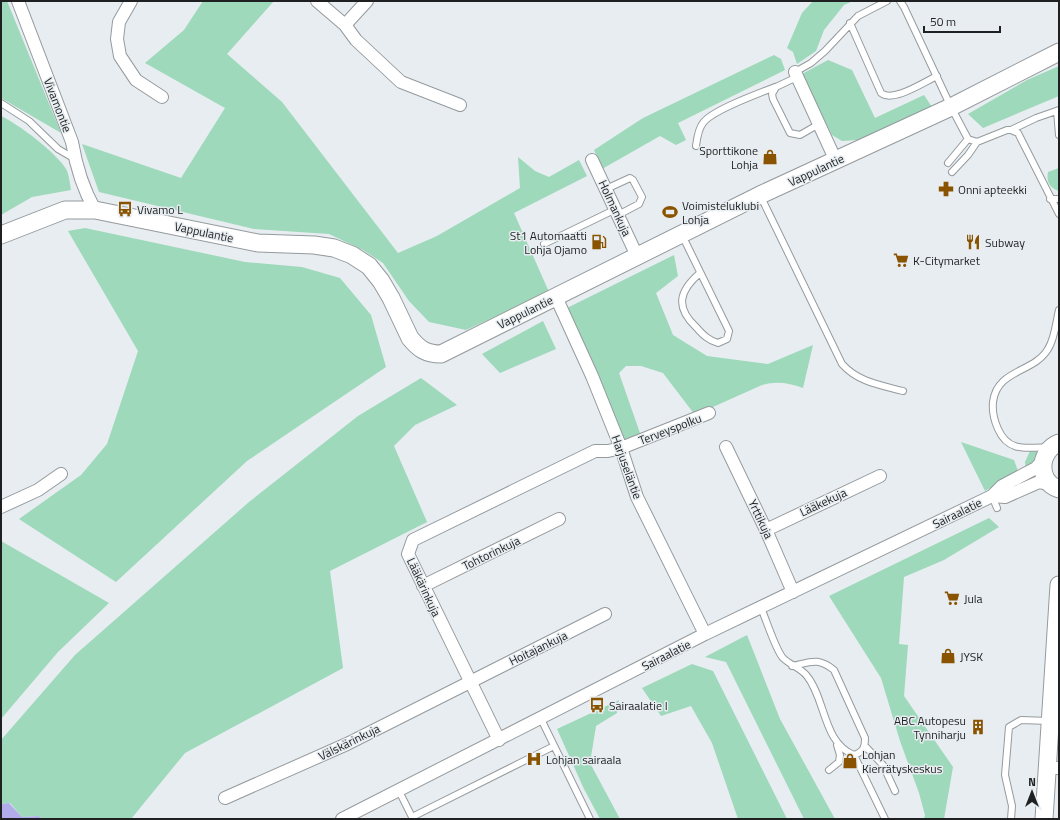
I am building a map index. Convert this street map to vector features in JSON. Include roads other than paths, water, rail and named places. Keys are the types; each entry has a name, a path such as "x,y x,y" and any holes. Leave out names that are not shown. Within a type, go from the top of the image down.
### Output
{"street":[{"name":"Vivamontie","path":"18,1 72,142 75,159 87,196 95,210"},
{"path":"131,1 119,22 117,39 120,56 136,80 162,96"},
{"path":"317,1 345,25 356,40 401,82 460,105"},
{"path":"345,25 367,1"},
{"name":"Vappulantie","path":"1,235 65,210 95,210 258,243 334,248 352,255 369,266 381,281 410,338 422,350 430,354 440,354 760,195 951,107 1059,52"},
{"path":"796,74 836,161"},
{"name":"Holmankuja","path":"592,160 637,256"},
{"name":"Harjuseläntie","path":"556,297 592,376 621,448 637,497 706,634"},
{"name":"Terveyspolku","path":"608,451 621,448 709,414"},
{"name":"Yrttikuja","path":"726,447 766,530 793,592"},
{"path":"1054,447 1043,473 1056,491"},
{"name":"Sairaalatie","path":"342,819 706,634 992,496 1002,486 1036,468 1054,447"},
{"name":"Lääkärinkuja","path":"499,740 408,554 412,540 595,451 608,451"},
{"path":"1,507 38,490 61,474"},
{"name":"Lääkekuja","path":"766,530 880,476"},
{"name":"Sairaalatie","path":"992,496 1006,497 1039,482 1056,491"},
{"name":"Tohtorinkuja","path":"423,586 559,519"},
{"path":"1044,819 1053,768 1051,721 1059,585"},
{"name":"Hoitajankuja","path":"470,680 605,614"},
{"name":"Välskärinkuja","path":"225,798 347,744 470,680"}],"lane":[{"path":"696,146 700,128 708,117 754,95 776,87 811,63 825,51 850,23 866,10 887,1"},
{"path":"900,1 968,139 977,142"},
{"path":"850,23 881,94 884,96 894,96 936,76"},
{"path":"776,87 772,94 773,99 790,133 800,135 819,124"},
{"path":"1,103 29,121 58,149 75,159"},
{"path":"952,172 968,155 977,142 1012,130 1036,118 1058,110 1059,135"},
{"path":"1012,130 1018,133 1050,199 1059,214"},
{"path":"948,163 968,139"},
{"path":"544,244 639,204 642,197 633,180 630,178 606,189"},
{"path":"760,195 842,364 850,373 862,380 903,391"},
{"path":"1050,199 1059,200"},
{"path":"682,234 729,331 726,339 718,343 709,341 686,318 683,308 683,292 689,283 700,273"},
{"path":"1054,447 1012,446 1005,442 993,417 993,407 996,392 1000,384 1041,357 1048,349 1059,310"},
{"path":"992,496 997,508"},
{"path":"761,608 781,656 792,666 807,676 817,694 840,755 839,762 829,770"},
{"path":"792,666 814,662 825,662 834,670 865,738 865,746 861,752 854,755"},
{"path":"541,718 590,819"},
{"path":"1011,819 1012,806 1005,775 1009,727 1021,720 1051,721"},
{"path":"837,744 844,751 854,755 885,819"},
{"path":"399,791 412,818 554,746"},
{"path":"865,746 883,765 895,791"}],"place":[{"name":"Sporttikone Lohja","path":"770,157"},
{"name":"Onni apteekki","path":"946,189"},
{"name":"Vivamo L","path":"125,209"},
{"name":"Voimisteluklubi Lohja","path":"670,212"},
{"name":"St1 Automaatti Lohja Ojamo","path":"599,242"},
{"name":"Subway","path":"973,242"},
{"name":"K-Citymarket","path":"901,260"},
{"name":"Jula","path":"952,598"},
{"name":"JYSK","path":"948,656"},
{"name":"Sairaalatie I","path":"597,705"},
{"name":"ABC Autopesu Tynniharju","path":"978,727"},
{"name":"Lohjan sairaala","path":"534,759"},
{"name":"Lohjan Kierrätyskeskus","path":"850,761"}]}
